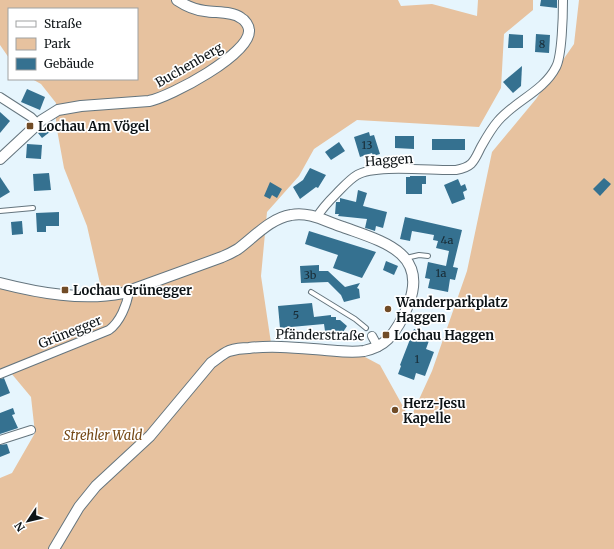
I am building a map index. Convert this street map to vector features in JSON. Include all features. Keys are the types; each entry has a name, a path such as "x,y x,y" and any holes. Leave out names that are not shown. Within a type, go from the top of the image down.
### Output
{"street":[{"name":"Buchenberg","path":"38,124 54,112 62,109 155,100 175,91 229,59 242,46 248,35 249,29 240,17 228,13 196,10 177,0"},
{"name":"Haggen","path":"317,217 325,206 352,178 364,172 381,170 456,170 470,165 478,157 485,140 500,119 519,102 547,81 557,66 560,50 563,0"},
{"path":"0,97 31,117 38,124 0,159"},
{"path":"0,283 34,292 67,295 106,295 129,291 222,257 237,250 268,226 282,218 298,214 317,217 389,245 399,251 406,258"},
{"name":"Pfänderstraße","path":"54,549 79,507 96,486 150,436 211,363 220,356 236,349 260,347 365,351 378,347 388,339 399,325 414,285 413,274 406,258"},
{"name":"Grünegger","path":"0,374 108,330 115,324 121,315 127,303 129,291"},
{"path":"372,336 378,347"},
{"path":"0,440 31,430"}],"lane":[{"path":"0,211 33,208"},
{"path":"406,258 419,255 428,256"},
{"path":"311,292 355,319 366,328"}],"green space":[{"name":"Strehler Wald","path":"0,0 398,0 401,6 432,4 477,16 478,0 533,0 533,10 504,34 501,88 479,127 357,120 314,149 299,176 267,212 261,276 271,343 229,346 214,358 178,395 150,436 96,486 79,507 60,540 64,540 81,510 97,490 154,437 214,366 235,353 273,352 365,357 380,365 410,419 432,371 467,271 492,152 536,99 574,44 579,0 614,0 614,549 0,549 0,478 12,473 35,433 31,397 6,367 0,370 0,287 29,295 73,299 102,292 87,226 64,168 56,124 56,103 41,84 34,80 138,80 138,8 8,8 8,57 0,45"}],"building":[{"path":"541,0 557,0 557,8 540,6"},
{"path":"509,34 523,35 523,48 508,48"},
{"path":"536,34 550,35 549,53 535,52"},
{"path":"522,66 521,86 513,93 503,82"},
{"path":"27,89 45,97 40,110 21,102"},
{"path":"0,112 10,121 0,133"},
{"path":"51,122 55,128 42,138 38,133"},
{"path":"369,132 370,136 374,135 380,154 373,156 372,153 360,157 354,137"},
{"path":"395,136 414,136 414,149 395,148"},
{"path":"432,139 465,139 465,150 432,150"},
{"path":"339,142 345,151 331,160 325,152"},
{"path":"27,144 42,145 41,159 26,158"},
{"path":"310,168 326,175 318,188 316,187 300,199 293,187 303,180"},
{"path":"49,173 51,190 34,191 33,174"},
{"path":"426,176 426,184 422,184 422,194 406,194 406,177"},
{"path":"0,177 10,192 0,198"},
{"path":"604,178 611,184 600,196 593,189"},
{"path":"458,179 461,186 465,184 467,190 463,192 465,199 452,204 444,185"},
{"path":"270,182 282,189 277,198 272,195 270,199 264,196"},
{"path":"358,190 367,193 363,206 387,212 383,228 376,226 375,231 365,228 367,219 338,216 339,214 335,214 336,202 340,202 340,198 356,202"},
{"path":"59,212 59,226 46,226 46,232 37,232 36,213"},
{"path":"405,217 462,230 453,267 458,268 455,280 450,279 448,292 428,288 430,279 425,278 428,262 446,266 449,251 436,248 438,241 433,240 434,235 412,231 410,241 400,239"},
{"path":"22,221 23,234 12,235 11,222"},
{"path":"309,231 376,252 362,278 333,268 338,255 305,244"},
{"path":"386,261 398,266 394,275 383,270"},
{"path":"319,265 319,271 328,271 345,287 360,283 357,288 359,289 360,298 344,302 341,295 328,282 301,283 300,266"},
{"path":"312,303 314,317 331,315 331,317 336,317 336,320 340,320 347,326 343,332 332,332 332,330 325,331 324,324 280,328 278,306"},
{"path":"414,329 431,335 426,349 434,352 425,376 416,373 414,380 398,374"},
{"path":"4,378 10,393 0,397 0,379"},
{"path":"13,408 15,414 12,415 18,428 0,434 0,413"},
{"path":"7,444 10,453 0,457 0,445"}],"place":[{"name":"Lochau Am Vögel","path":"30,126"},
{"name":"Lochau Grünegger","path":"65,290"},
{"name":"Wanderparkplatz Haggen","path":"388,309"},
{"name":"Lochau Haggen","path":"386,335"},
{"name":"Herz-Jesu Kapelle","path":"395,410"}]}
